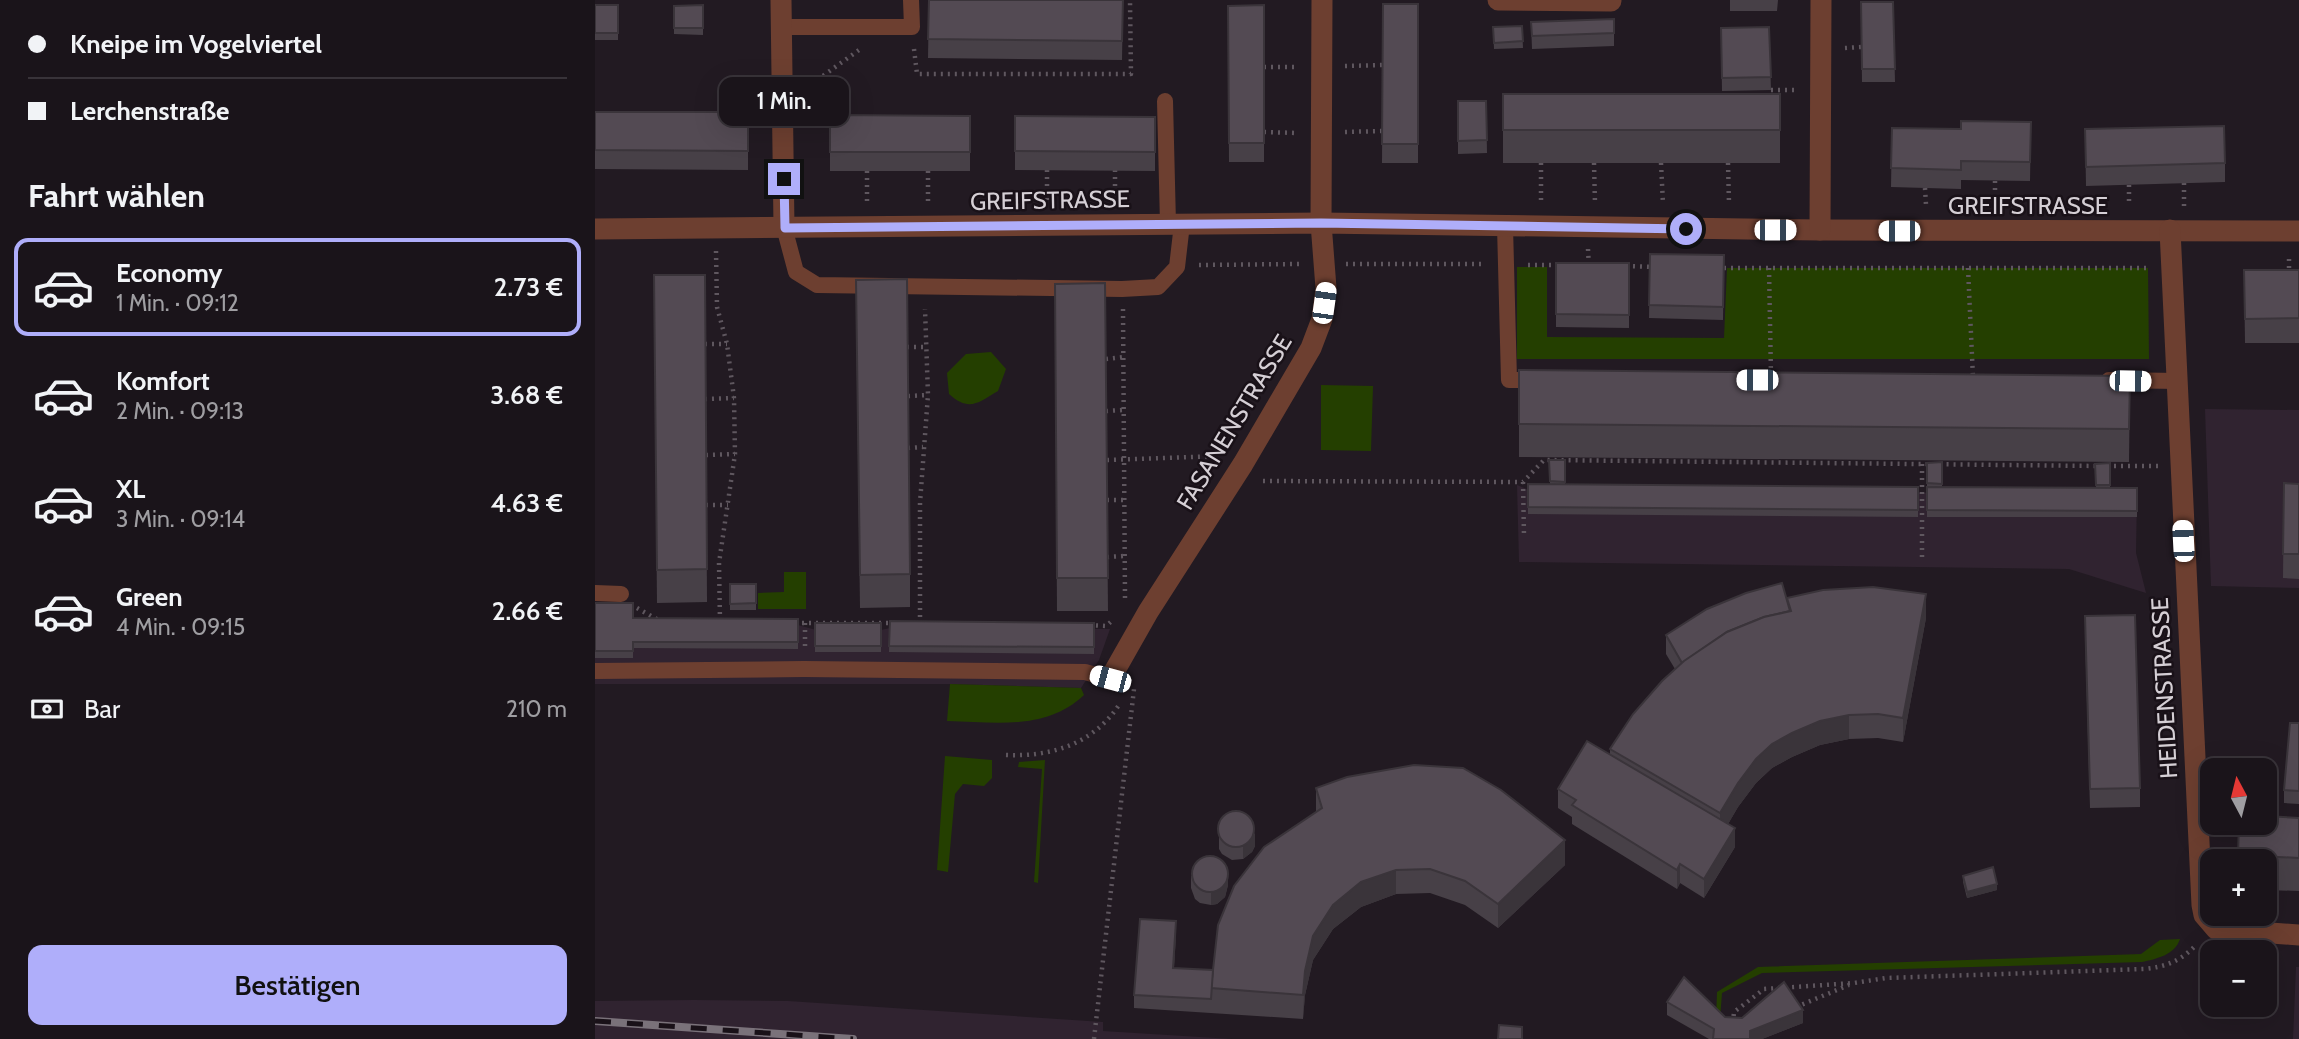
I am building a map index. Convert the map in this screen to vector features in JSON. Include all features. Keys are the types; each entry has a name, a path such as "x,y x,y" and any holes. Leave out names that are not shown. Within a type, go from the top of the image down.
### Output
{"street":[{"path":"781,0 785,228"},
{"name":"FASANENSTRASSE","path":"1110,679 1148,612 1248,455 1311,348 1322,318 1326,288 1321,223 1322,0"},
{"path":"1498,0 1611,1"},
{"path":"1820,230 1821,0"},
{"name":"GREIFSTRASSE","path":"595,229 1321,223 1664,229 2294,231"},
{"name":"HEIDENSTRASSE","path":"2170,230 2202,905 2204,915 2216,929 2299,935"}],"lane":[{"path":"782,27 912,27 911,0"},
{"path":"785,228 796,272 817,285 925,288 1158,287 1178,265 1165,102"},
{"path":"1505,226 1509,380 1552,380"},
{"path":"2093,380 2179,381"},
{"path":"595,593 621,593"},
{"path":"595,671 818,669 1085,672 1110,679"}],"path":[{"path":"912,27 917,74 1131,74 1131,0"},
{"path":"783,106 890,27"},
{"path":"1541,163 1541,226"},
{"path":"1594,163 1596,227"},
{"path":"1661,163 1664,229"},
{"path":"1728,163 1730,229"},
{"path":"716,229 717,307 727,344 734,398 735,454 719,563 719,622"},
{"path":"2289,281 2294,231"},
{"path":"1178,265 1601,266"},
{"path":"1614,266 1663,267"},
{"path":"1711,268 2173,268"},
{"path":"1769,268 1771,380"},
{"path":"1968,268 1973,380"},
{"path":"911,624 920,624 920,503 928,395 925,288"},
{"path":"1122,289 1125,357 1125,598 1122,607"},
{"path":"705,344 727,344"},
{"path":"907,346 926,347"},
{"path":"1106,359 1125,357"},
{"path":"908,396 928,395"},
{"path":"705,399 734,398"},
{"path":"1106,411 1125,410"},
{"path":"908,448 923,447"},
{"path":"706,455 735,454"},
{"path":"1107,460 1248,455"},
{"path":"1524,536 1523,482 1544,460 2180,466"},
{"path":"1922,464 1922,559"},
{"path":"1252,481 1523,482"},
{"path":"1107,500 1125,500"},
{"path":"909,501 920,503"},
{"path":"706,505 728,505"},
{"path":"1107,557 1125,556"},
{"path":"910,561 920,561"},
{"path":"707,564 719,563"},
{"path":"621,593 629,604 660,621 672,621"},
{"path":"1080,625 1107,626 1119,616"},
{"path":"708,622 732,622"},
{"path":"793,623 902,623"},
{"path":"1094,1039 1132,702"},
{"path":"1006,755 1025,756 1075,745 1094,733 1119,705"},
{"path":"1733,1030 1734,1012 1764,989 1854,983 1886,978 2144,970 2175,962"},
{"path":"1793,1008 1854,983"}],"shaded area":[{"path":"2205,409 2299,410 2299,588 2211,586"},
{"path":"1517,485 1529,490 2137,494 2136,553 2146,593 2069,569 1519,562"},
{"path":"595,610 633,610 634,624 798,625 816,630 1110,629 1099,660 1081,688 949,684 595,684"},
{"path":"2296,967 2299,967 2299,1039 2293,1039"},
{"path":"595,1001 788,1001 1103,1022 1103,1031 1232,1039 595,1039"}],"green space":[{"path":"1517,267 1547,267 1547,337 1724,338 1727,268 2148,268 2149,359 1517,359"},
{"path":"991,352 1006,369 998,391 973,404 956,400 949,394 947,373 966,354"},
{"path":"1321,385 1373,386 1371,451 1321,450"},
{"path":"784,572 806,572 806,609 758,609 758,593 784,592"},
{"path":"950,684 1081,688 1084,695 1069,706 1037,719 1002,723 947,721"},
{"path":"945,756 992,760 992,778 984,786 963,784 955,794 948,872 937,870"},
{"path":"1045,760 1038,883 1034,882 1042,769 1018,767 1019,762"},
{"path":"2180,939 2169,953 2142,962 1762,973 1722,993 1720,1019 1716,1022 1717,992 1758,967 2141,954 2160,940"}],"building":[{"path":"929,0 1123,0 1122,41 928,39"},
{"path":"1861,2 1893,2 1895,69 1862,69"},
{"path":"1383,4 1418,4 1418,144 1382,144"},
{"path":"595,5 618,5 618,33 595,33"},
{"path":"703,5 703,28 674,28 674,6"},
{"path":"1264,5 1264,143 1229,143 1228,6"},
{"path":"1614,19 1614,33 1532,36 1531,22"},
{"path":"1522,26 1523,41 1494,43 1493,27"},
{"path":"1769,27 1771,77 1722,78 1721,28"},
{"path":"1503,94 1780,94 1780,130 1503,130"},
{"path":"1458,101 1486,101 1487,140 1458,141"},
{"path":"595,112 748,112 748,151 595,150"},
{"path":"830,115 970,116 970,152 830,152"},
{"path":"1015,116 1155,117 1155,152 1015,151"},
{"path":"1961,121 2031,122 2030,162 1961,161 1961,170 1891,168 1892,128 1961,129"},
{"path":"2224,126 2225,163 2086,167 2085,129"},
{"path":"1650,254 1724,255 1723,307 1649,305"},
{"path":"1556,263 1629,263 1629,315 1556,314"},
{"path":"2244,270 2299,270 2299,318 2245,319"},
{"path":"654,275 705,275 707,569 657,570"},
{"path":"907,279 910,574 860,575 856,280"},
{"path":"1105,283 1108,578 1057,578 1055,284"},
{"path":"1519,370 2130,376 2129,429 1519,424"},
{"path":"1549,460 1565,460 1565,482 1550,481"},
{"path":"1942,462 1942,484 1927,483 1927,463"},
{"path":"2110,463 2110,485 2096,485 2095,464"},
{"path":"2284,483 2299,484 2299,554 2283,554"},
{"path":"1528,484 1918,487 1918,510 1528,507"},
{"path":"1927,487 2137,488 2137,511 1927,510"},
{"path":"1782,583 1790,611 1764,617 1727,632 1682,663 1666,635 1707,609 1746,593"},
{"path":"730,584 756,584 756,603 730,604"},
{"path":"1873,587 1926,594 1903,718 1878,714 1849,715 1820,721 1792,733 1772,744 1756,759 1720,813 1610,749 1633,714 1662,681 1684,661 1727,632 1764,617 1791,611 1787,598 1823,590"},
{"path":"595,603 633,603 633,618 798,619 798,642 633,642 633,651 595,651"},
{"path":"2135,615 2140,788 2090,789 2085,616"},
{"path":"890,621 1094,623 1094,647 889,646"},
{"path":"815,623 881,623 881,646 815,646"},
{"path":"2290,723 2299,723 2299,791 2284,790"},
{"path":"1587,741 1735,828 1704,879 1680,864 1677,870 1572,805 1576,800 1558,789"},
{"path":"1414,765 1463,768 1501,790 1565,840 1498,904 1465,881 1430,869 1396,870 1361,882 1333,905 1313,936 1303,995 1211,988 1218,925 1234,886 1264,847 1322,808 1316,788 1347,777"},
{"path":"1236,811 1249,816 1254,829 1249,842 1236,847 1223,842 1218,829 1223,816"},
{"path":"2277,817 2299,818 2299,858 2277,857 2277,849 2238,849 2239,835 2277,835"},
{"path":"1210,856 1223,861 1228,874 1223,887 1210,892 1197,887 1192,874 1197,861"},
{"path":"1993,867 1997,884 1967,892 1963,876"},
{"path":"1140,919 1176,921 1173,968 1213,970 1211,999 1134,995"},
{"path":"1684,977 1725,1017 1742,1018 1784,982 1803,1010 1750,1031 1750,1039 1713,1039 1714,1029 1667,1002"},
{"path":"1499,1025 1522,1027 1522,1039 1498,1039"}],"railway":[{"path":"595,1021 853,1039"}],"route":[{"path":"784,179 785,228 1321,223 1686,229"}]}
